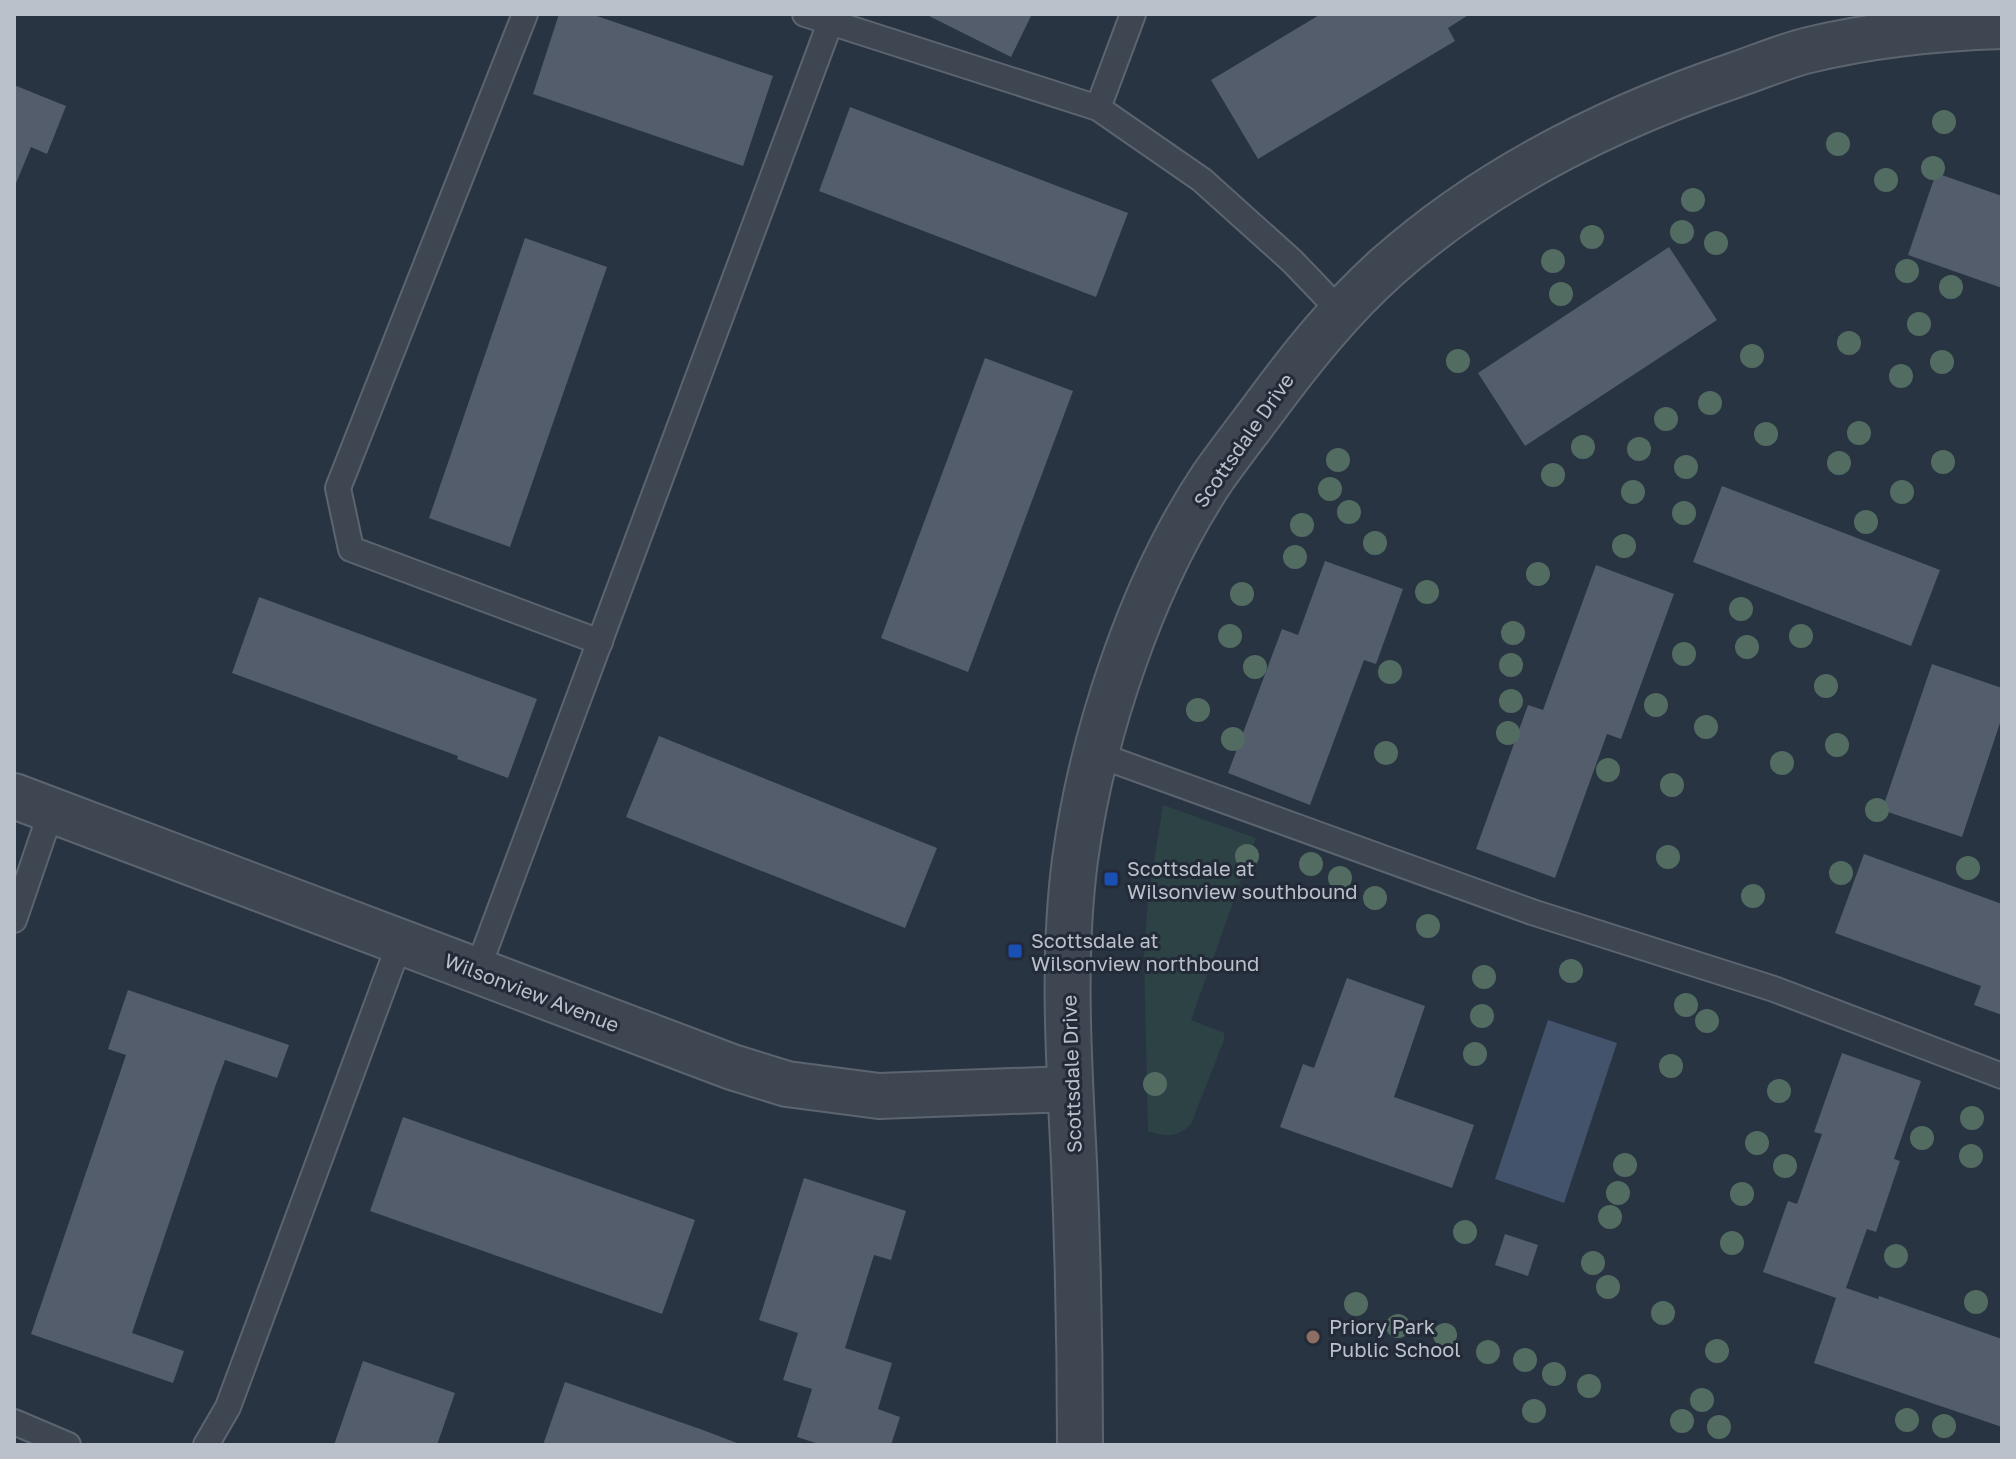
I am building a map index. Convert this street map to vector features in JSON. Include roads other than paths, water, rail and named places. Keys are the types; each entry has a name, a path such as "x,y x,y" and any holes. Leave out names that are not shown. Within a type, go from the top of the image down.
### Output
{"street":[{"name":"Scottsdale Drive","path":"1080,1445 1074,1161 1068,1089 1069,924 1080,832 1096,754 1135,635 1183,530 1221,467 1293,369 1341,312 1387,266 1499,182 1617,120 1686,92 1806,51 1953,21 2002,26"},
{"name":"Wilsonview Avenue","path":"33,803 732,1067 787,1084 879,1096 1068,1089"}],"lane":[{"path":"525,14 338,488 351,549 600,642"},
{"path":"805,14 830,19 1098,108 1202,180 1292,261 1341,312"},
{"path":"1098,108 1133,14"},
{"path":"477,971 830,19"},
{"path":"1096,754 1532,912 1774,989 2002,1076"},
{"path":"14,920 33,803"},
{"path":"206,1445 228,1407 400,942"},
{"path":"14,1422 68,1445"}],"water":[{"path":"1548,1020 1617,1043 1564,1203 1495,1179"}],"place":[{"name":"Scottsdale at Wilsonview southbound","path":"1111,879"},
{"name":"Scottsdale at Wilsonview northbound","path":"1015,951"},
{"name":"Priory Park Public School","path":"1313,1337"}]}
